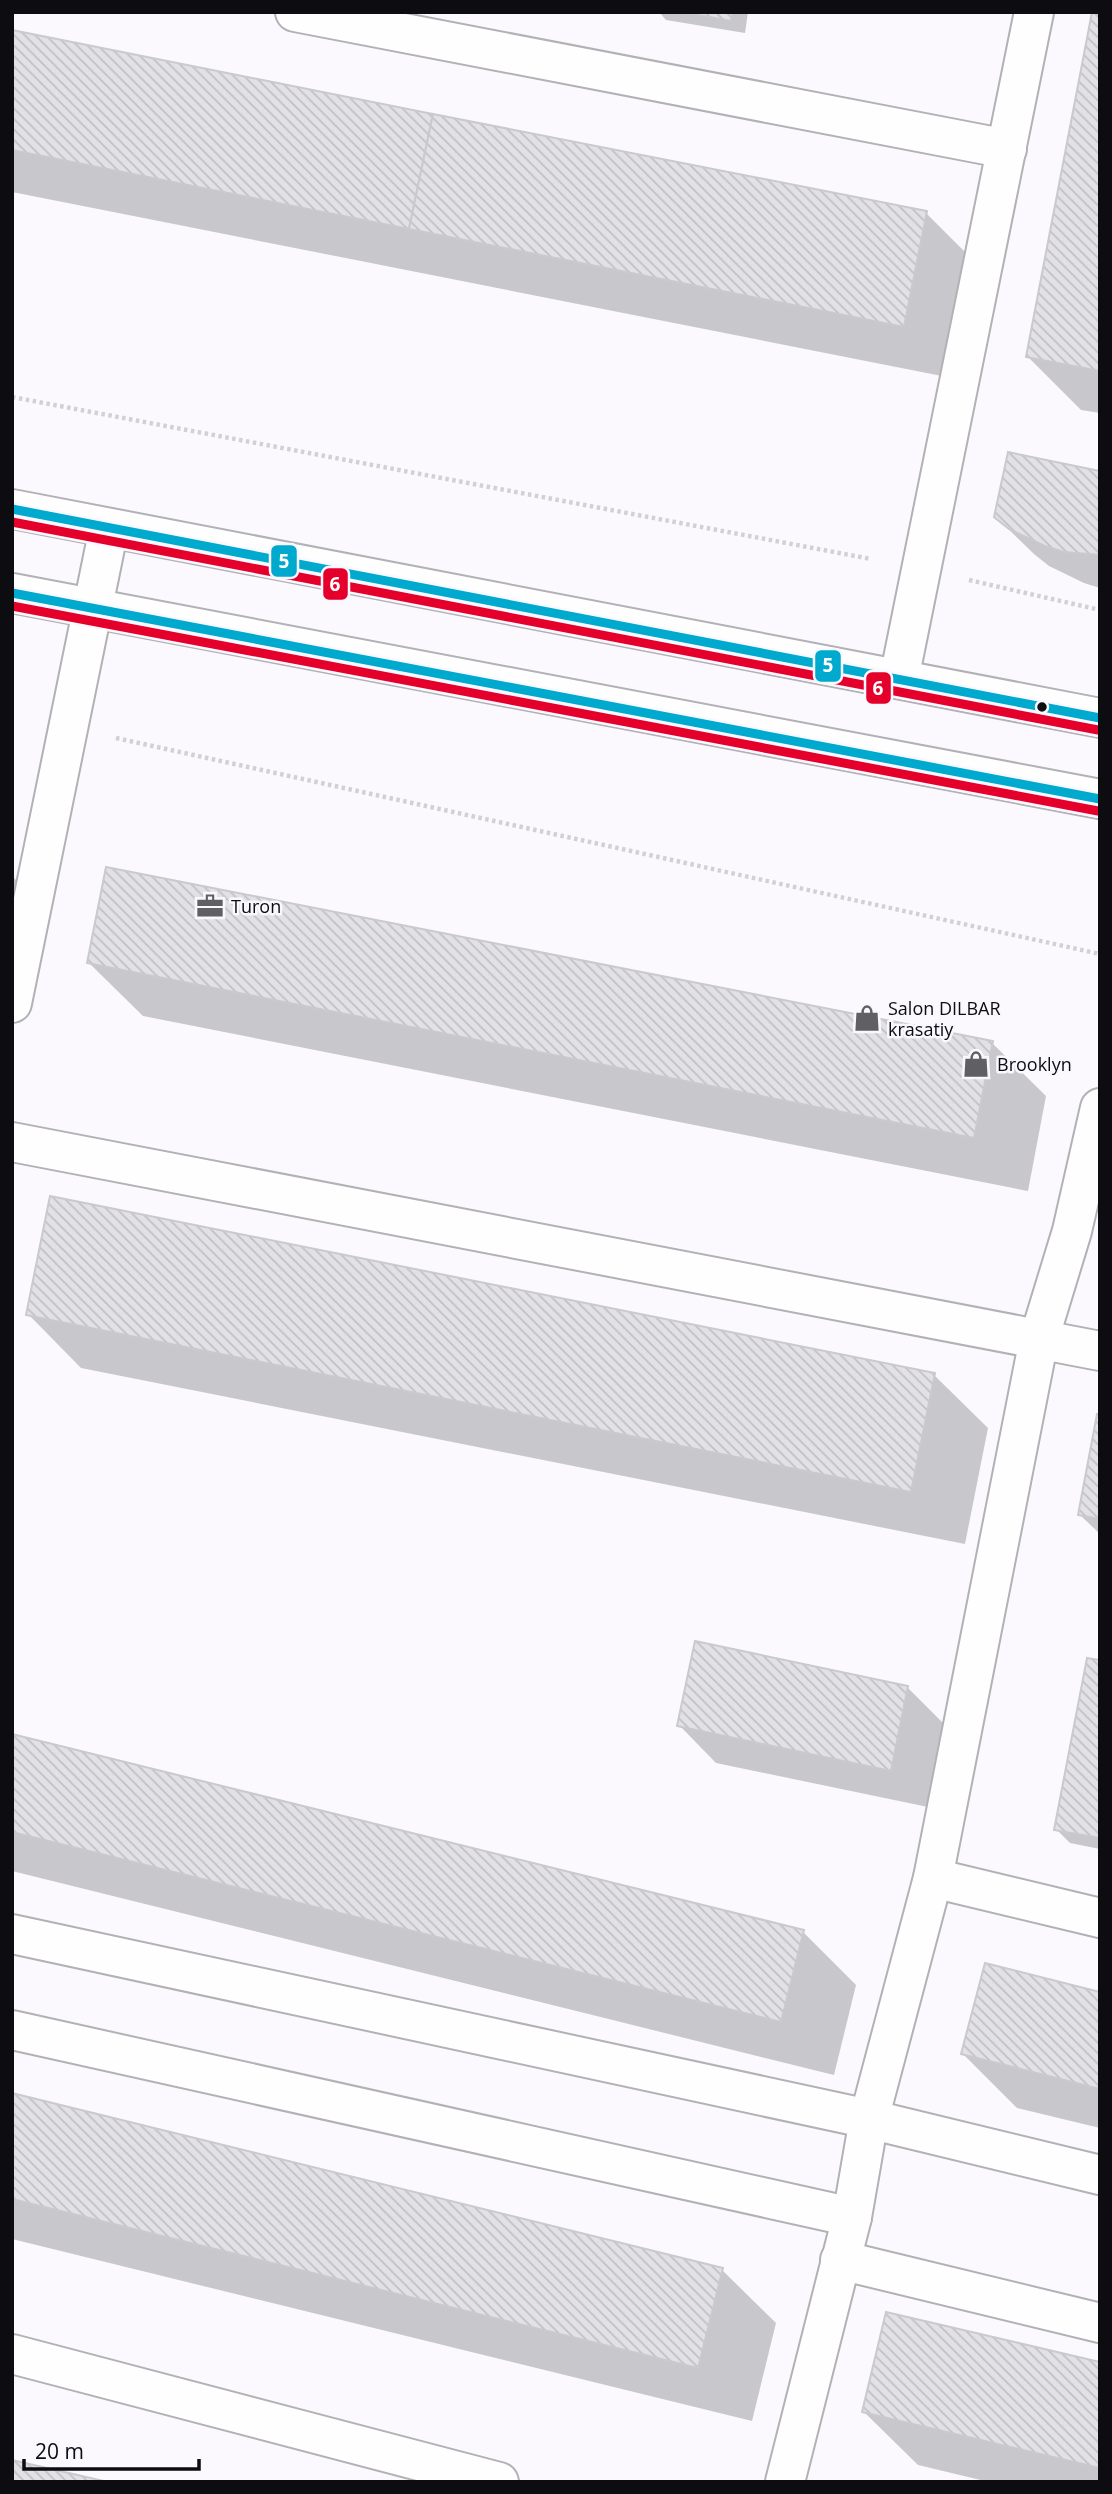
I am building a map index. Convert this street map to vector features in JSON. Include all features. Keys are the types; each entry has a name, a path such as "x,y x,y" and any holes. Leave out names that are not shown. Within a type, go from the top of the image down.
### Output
{"main road":[{"path":"295,12 1007,149"},
{"path":"899,679 1034,12"},
{"path":"12,509 1100,718"},
{"path":"12,1003 109,528"},
{"path":"12,593 1100,799"},
{"path":"785,2482 852,2217 869,2119 933,1878 1040,1339 1086,1234 1100,1108"},
{"path":"12,1142 1100,1351"},
{"path":"933,1878 1100,1918"},
{"path":"12,1934 869,2119 1100,2175"},
{"path":"12,2030 852,2217"},
{"path":"840,2260 1100,2323"},
{"path":"12,2354 499,2482"}],"path":[{"path":"12,397 922,569 1100,610"},
{"path":"69,728 1100,954"}],"building":[{"path":"682,12 733,12 731,21"},
{"path":"1092,12 1100,12 1100,371 1026,357"},
{"path":"12,30 433,114 409,229 12,150"},
{"path":"433,114 927,211 904,327 409,229"},
{"path":"1008,452 1100,471 1100,555 1064,552 1045,546 1009,529 994,517"},
{"path":"106,867 993,1041 974,1138 87,963"},
{"path":"50,1196 935,1373 911,1492 26,1315"},
{"path":"1097,1414 1100,1415 1100,1519 1078,1515"},
{"path":"695,1641 908,1686 891,1771 677,1726"},
{"path":"1087,1658 1100,1660 1100,1838 1054,1830"},
{"path":"12,1734 804,1930 781,2022 12,1832"},
{"path":"985,1963 1100,1992 1100,2089 961,2054"},
{"path":"12,2093 723,2268 698,2368 12,2199"},
{"path":"886,2312 1100,2362 1100,2468 862,2412"},
{"path":"12,2460 108,2482 12,2482"}],"transit line":[{"name":"5","path":"12,509 1100,718"},
{"name":"6","path":"12,522 1098,730"},
{"name":"5","path":"12,593 1100,799"},
{"name":"6","path":"12,606 1098,811"}],"place":[{"name":"Turon","path":"210,906"},
{"name":"Salon DILBAR krasatiy","path":"867,1018"},
{"name":"Brooklyn","path":"976,1064"}]}
